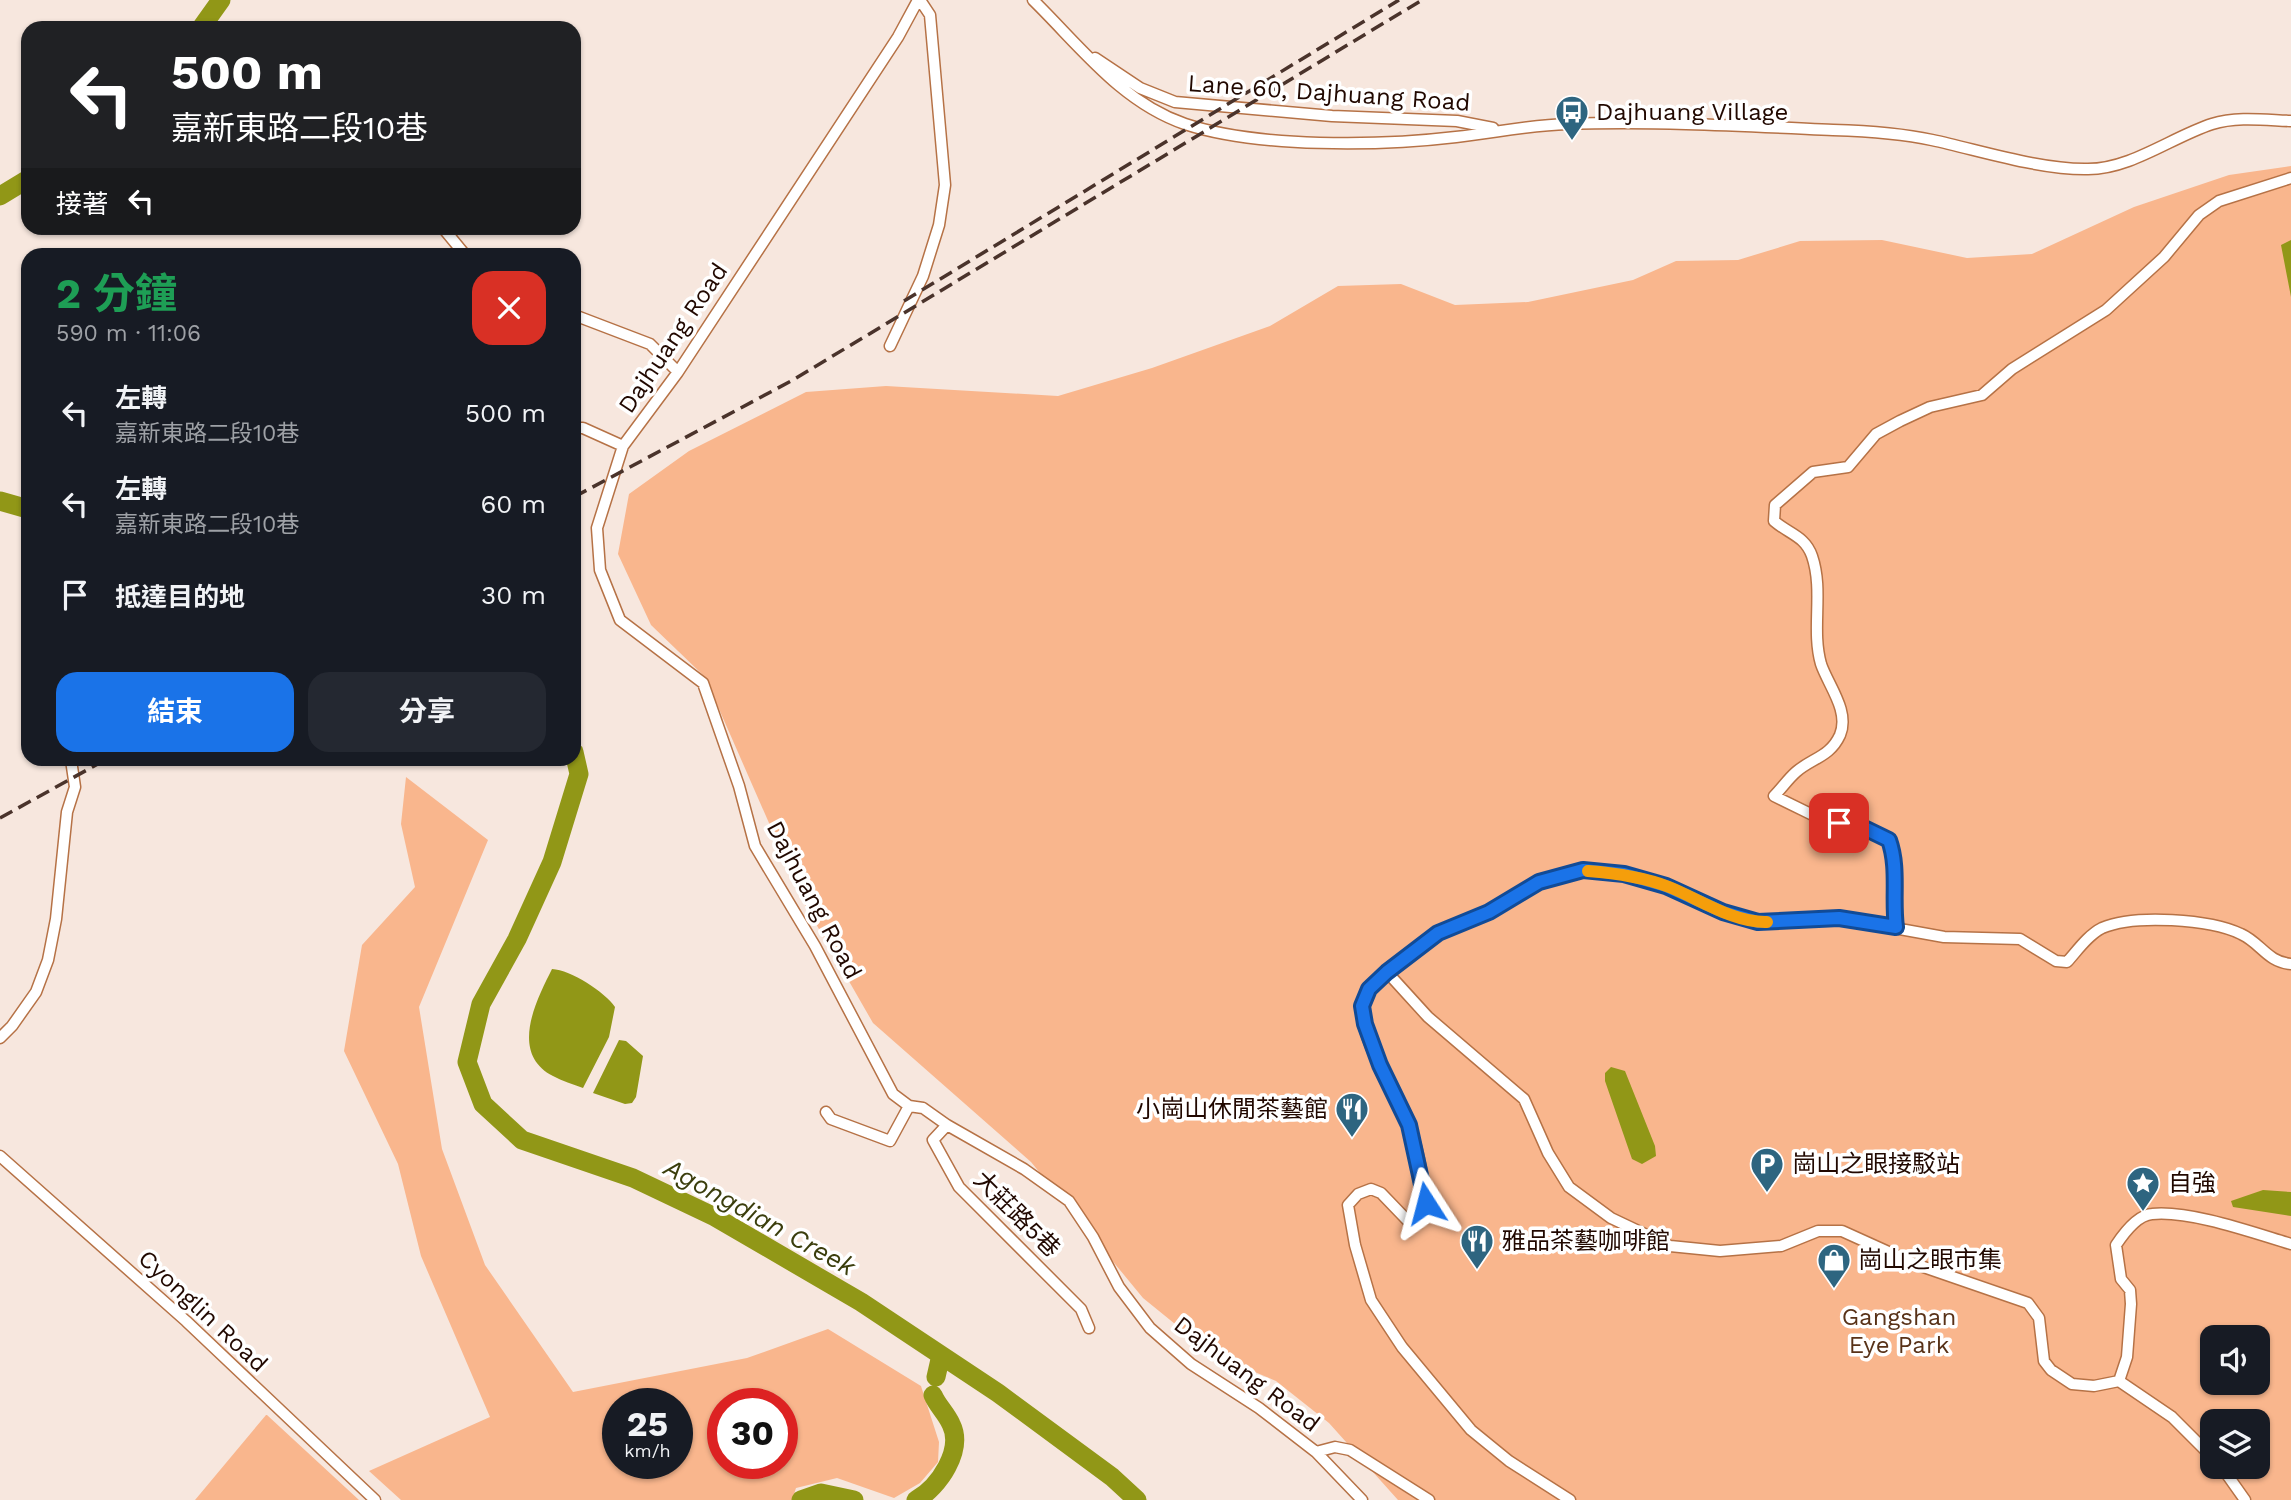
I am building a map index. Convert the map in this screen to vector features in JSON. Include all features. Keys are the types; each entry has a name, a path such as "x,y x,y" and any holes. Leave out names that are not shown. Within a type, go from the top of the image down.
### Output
{"street":[{"path":"890,346 923,276 939,225 945,185 930,15 919,0"},
{"name":"Dajhuang Road","path":"919,0 898,37 678,372 623,446 597,528 600,569 620,620 703,684 739,786 755,846 815,946 893,1094 909,1107 923,1108 947,1125 1024,1169 1069,1201 1093,1237 1119,1287 1150,1328 1191,1364 1259,1408 1316,1452 1362,1500"},
{"name":"Lane 60, Dajhuang Road","path":"1033,0 1087,52 1109,79 1149,108 1186,124 1309,143 1456,137 1498,129 1569,124 1836,130 1929,139 1984,153 2090,170 2120,163 2214,123 2237,119 2291,121"},
{"name":"Lane 60, Dajhuang Road","path":"1087,52 1140,88 1175,102 1332,116 1457,121 1498,129"},
{"path":"1896,927 1893,908 1895,856 1889,840 1854,823 1825,821 1774,796 1798,770 1832,750 1842,732 1842,717 1820,654 1818,590 1812,555 1799,534 1774,521 1775,505 1813,472 1847,467 1877,434 1900,421 1930,407 1963,402 1982,395 2012,369 2106,310 2164,257 2199,215 2219,201 2291,178"},
{"path":"581,318 650,344 678,372"},
{"path":"581,428 623,446"},
{"path":"0,1038 36,992 48,960 56,919 67,812 75,786 72,766"},
{"path":"1570,1500 1508,1461 1471,1430 1402,1347 1371,1300 1355,1245 1348,1205 1358,1194 1371,1189 1381,1193 1407,1220 1425,1214 1426,1203 1409,1125 1380,1065 1365,1024 1362,1006 1369,989 1438,933 1489,912 1539,882 1583,870 1624,874 1666,886 1723,912 1758,922 1839,918 1944,937 2020,939 2056,961 2067,962 2101,929 2118,924 2191,920 2232,930 2249,938 2269,958 2291,964"},
{"path":"1387,972 1428,1017 1495,1071 1524,1099 1549,1153 1569,1187 1611,1219 1670,1246 1720,1251 1781,1246 1818,1231 1842,1231 1915,1264 2028,1303 2039,1318 2044,1361 2051,1370 2072,1384 2094,1386 2119,1381 2172,1417 2200,1445"},
{"path":"826,1112 831,1119 890,1142 909,1107"},
{"name":"大莊路5巷","path":"947,1125 933,1140 959,1187 1082,1309 1089,1328"},
{"name":"Cyonglin Road","path":"0,1156 186,1321 375,1500"},
{"path":"2119,1381 2127,1357 2131,1304 2130,1290 2121,1279 2116,1245 2133,1224 2150,1213 2204,1220 2291,1244"},
{"path":"1316,1452 1335,1447 1350,1450 1429,1500"},
{"path":"2230,1479 2245,1500"}],"green space":[{"name":"Gangshan Eye Park","path":"2291,166 2291,1500 1398,1500 1329,1423 1276,1381 1212,1354 1143,1298 1031,1162 873,1023 804,903 705,677 651,625 618,554 629,494 689,451 806,392 886,386 1058,396 1152,368 1270,326 1338,286 1401,284 1455,305 1528,302 1633,280 1676,261 1738,260 1800,241 1882,240 1967,258 2032,254 2134,207 2229,175"},
{"path":"406,777 488,840 419,1007 442,1149 485,1265 573,1392 747,1358 828,1329 921,1386 939,1442 938,1462 920,1483 894,1498 837,1478 796,1488 792,1500 401,1500 369,1471 490,1417 421,1256 398,1164 344,1051 362,945 415,887 401,824"},
{"path":"267,1415 359,1500 195,1500"}],"shaded area":[{"path":"2291,240 2291,297 2281,245"},
{"path":"552,969 568,973 587,983 615,1007 609,1037 583,1088 553,1076 540,1066 532,1054 530,1026 539,996"},
{"path":"619,1040 626,1041 643,1056 636,1097 632,1103 625,1104 593,1093"},
{"path":"1611,1067 1625,1071 1655,1146 1656,1156 1642,1164 1632,1159 1605,1081 1605,1073"},
{"path":"2263,1190 2291,1192 2291,1216 2233,1207 2231,1201"}],"waterway":[{"name":"Agongdian Creek","path":"206,21 221,0"},
{"name":"Agongdian Creek","path":"0,196 21,183"},
{"name":"Agongdian Creek","path":"0,501 21,507"},
{"name":"Agongdian Creek","path":"577,766 579,774 552,862 517,939 481,1004 467,1062 483,1104 522,1140 633,1178 715,1217 861,1302 998,1393 1112,1477 1137,1500"},
{"path":"936,1377 941,1355"},
{"path":"916,1500 941,1477 952,1456 954,1445 951,1424 933,1395"},
{"path":"801,1500 821,1493 854,1500"}],"railway":[{"path":"904,301 1399,0"},
{"path":"581,493 793,380 1422,0"},
{"path":"0,818 94,766"}],"slow traffic":[{"path":"1588,871 1624,874 1666,886 1723,912 1767,922"}],"place":[{"name":"Dajhuang Village","path":"1572,142"},
{"name":"小崗山休閒茶藝館","path":"1352,1139"},
{"name":"崗山之眼接駁站","path":"1767,1194"},
{"name":"自強","path":"2143,1213"},
{"name":"雅品茶藝咖啡館","path":"1477,1271"},
{"name":"崗山之眼市集","path":"1834,1290"}],"route":[{"path":"1426,1203 1424,1183 1409,1125 1380,1065 1365,1024 1362,1006 1369,989 1387,972 1438,933 1489,912 1539,882 1563,873 1583,870 1624,874 1666,886 1723,912 1758,922 1839,918 1896,927 1893,908 1895,856 1889,840 1872,829 1854,823 1839,823"}]}
